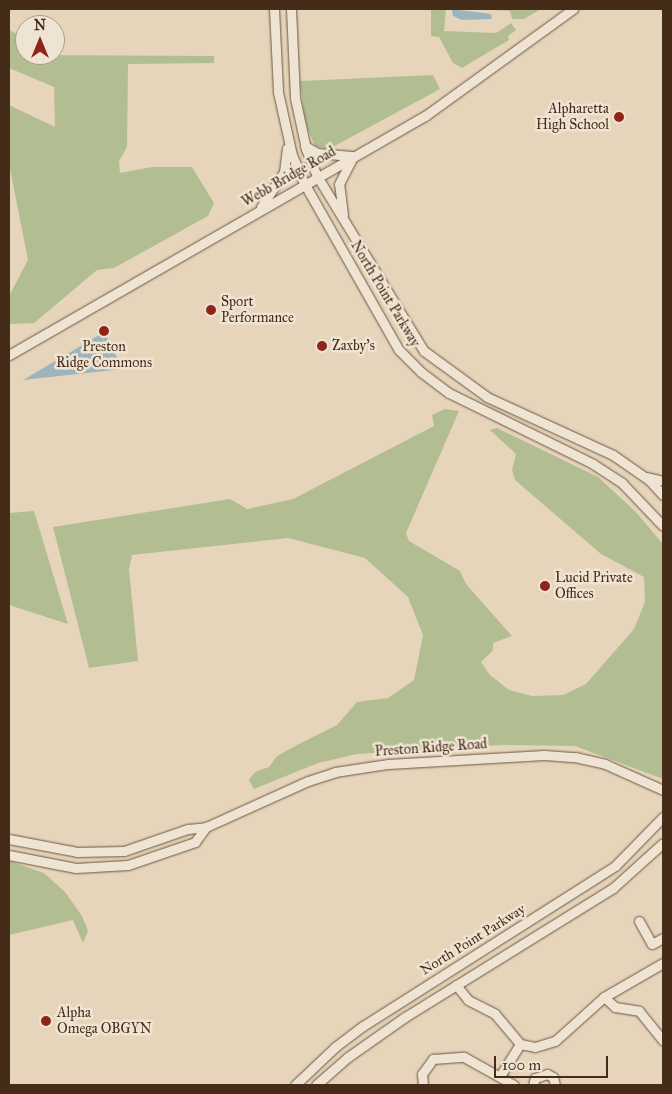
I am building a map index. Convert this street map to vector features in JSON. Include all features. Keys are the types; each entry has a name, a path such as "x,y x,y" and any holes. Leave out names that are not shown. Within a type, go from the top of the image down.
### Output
{"street":[{"name":"North Point Parkway","path":"274,9 278,92 286,137 304,183 399,350 421,372 480,410 593,464 640,498 663,526"},
{"name":"North Point Parkway","path":"291,9 295,98 305,145 317,176 424,351 487,397 612,455 640,474 663,496"},
{"name":"Webb Bridge Road","path":"9,354 304,183 425,116 573,9"},
{"path":"258,210 284,172 286,137"},
{"path":"305,145 317,153 353,156 339,184 346,224"},
{"path":"640,474 652,480 663,481"},
{"name":"Preston Ridge Road","path":"9,839 46,848 95,853 124,851 188,829 206,827 308,780 335,772 388,764 544,755 575,757 605,764 663,790"},
{"name":"North Point Parkway","path":"295,1085 335,1047 363,1026 615,866 663,817"},
{"name":"Preston Ridge Road","path":"9,855 76,868 128,865 195,842 206,827"},
{"path":"316,1085 348,1057 456,985 612,888 663,844"},
{"path":"639,921 652,944 663,938"},
{"path":"456,985 468,1000 495,1014 520,1044 535,1047 555,1041 604,997 663,963"},
{"path":"604,997 614,1007 640,1011 663,1041"},
{"path":"500,1076 520,1044"},
{"path":"423,1085 422,1074 427,1065 439,1057 464,1057 514,1085"},
{"path":"533,1085 540,1074 547,1074 553,1077 555,1085"}],"green space":[{"path":"431,9 446,9 444,31 496,33 511,23 516,30 508,36 509,40 462,68 453,63 439,37 431,36"},
{"path":"478,9 541,9 524,19 512,19 510,11"},
{"path":"9,30 15,33 15,65 65,65 65,55 214,56 214,63 128,64 127,147 119,161 120,173 152,167 192,167 214,203 208,216 114,268 97,270 34,323 9,324 9,296 28,260 9,164 9,105 55,127 54,87 9,68"},
{"path":"433,75 440,89 329,149 315,146 305,122 300,81"},
{"path":"445,409 459,411 406,533 409,541 460,571 466,584 512,636 493,643 493,650 481,662 490,675 509,690 532,696 563,695 586,684 634,629 645,602 644,577 601,554 515,480 512,470 516,454 490,430 497,428 598,477 635,511 662,543 663,779 575,746 502,745 357,754 318,763 254,789 249,780 255,772 269,767 277,756 337,725 357,702 388,698 414,680 423,635 408,597 365,558 288,538 132,555 129,569 138,661 89,668 53,527 230,499 247,509 293,499 434,426 432,415"},
{"path":"34,511 68,624 9,605 9,513"},
{"path":"9,861 44,873 65,892 82,916 88,931 83,943 73,920 9,935"}],"water":[{"path":"452,9 491,14 492,19 462,20 453,16"},
{"path":"101,334 106,336 123,369 23,380"}],"place":[{"name":"Alpharetta High School","path":"619,117"},
{"name":"Sport Performance","path":"211,310"},
{"name":"Preston Ridge Commons","path":"104,331"},
{"name":"Zaxby's","path":"322,346"},
{"name":"Lucid Private Offices","path":"545,586"},
{"name":"Alpha Omega OBGYN","path":"46,1021"}]}
